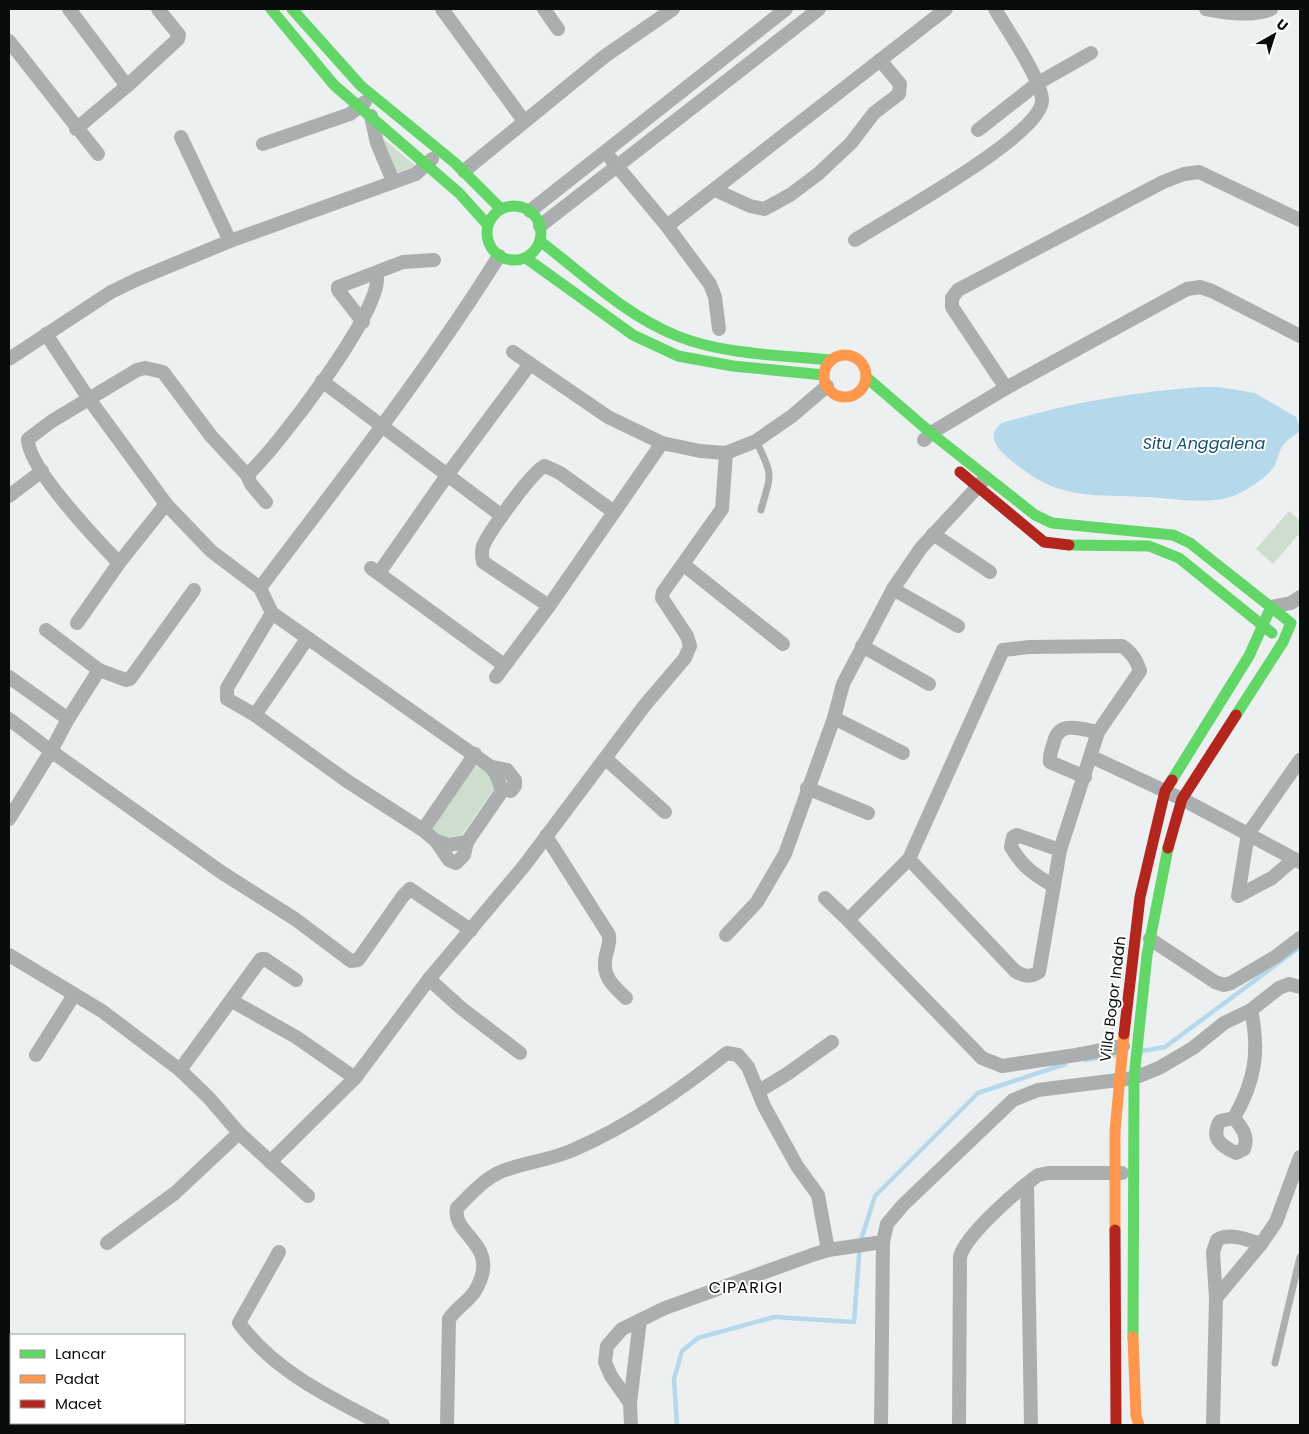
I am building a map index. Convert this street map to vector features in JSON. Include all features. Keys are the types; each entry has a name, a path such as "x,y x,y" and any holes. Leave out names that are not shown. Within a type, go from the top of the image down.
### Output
{"street":[{"path":"69,9 128,86"},
{"path":"76,129 128,86 178,39 179,35 158,9"},
{"path":"270,9 322,71 365,112 459,193 487,224 489,244 499,256 511,260 526,258 532,254 540,241 540,226 530,211 516,206 501,209 487,224"},
{"path":"292,9 340,65 371,95 464,171 501,209"},
{"path":"544,9 558,29"},
{"path":"530,211 786,9"},
{"path":"540,226 819,9"},
{"path":"667,226 946,9"},
{"path":"855,240 947,184 1007,143 1026,126 1041,108 1042,100 1038,83 995,9"},
{"path":"1206,9 1220,12 1259,14 1271,9"},
{"path":"464,171 605,56 665,11"},
{"path":"449,12 524,121"},
{"path":"772,20 784,37"},
{"path":"9,41 76,129 98,154"},
{"path":"978,130 1038,83 1091,53"},
{"path":"715,190 750,206 764,209 806,184 851,143 874,113 900,94 900,84 880,60"},
{"path":"371,95 365,112 393,180"},
{"path":"263,144 365,112"},
{"path":"181,137 230,241"},
{"path":"9,359 46,334 67,323 110,292 230,241 393,180 416,174 440,150"},
{"path":"606,152 667,226 710,284 715,297 719,329"},
{"path":"1006,388 952,307 952,298 958,290 1163,182 1184,174 1199,172 1300,220"},
{"path":"540,241 644,318 678,336 721,347 831,360 841,355 853,356 864,366 864,382 856,394 843,396 832,392 826,380"},
{"path":"260,588 382,425 470,301 499,256"},
{"path":"526,258 633,335 678,356 826,380"},
{"path":"363,322 344,301 338,288 340,285 376,274 403,262 434,260"},
{"path":"248,475 271,451 363,322 378,284 376,274"},
{"path":"928,436 1006,388 1186,289 1200,286 1300,336"},
{"path":"46,334 89,398 166,504 211,551 260,588 272,613 491,767 502,788 502,792 467,842 448,845 436,842 423,830 347,782 255,715 227,699 226,691 272,613"},
{"path":"513,352 608,417 662,443 700,451 726,453 756,441 792,416 826,380 831,360"},
{"path":"530,364 375,570 500,671 549,606 662,443"},
{"path":"119,563 95,538 42,471 30,449 28,439 89,398 137,370 145,368 163,372 212,436 248,475 250,484 266,502"},
{"path":"322,381 502,516"},
{"path":"864,382 982,482 1044,542 1059,545 1150,546 1179,558 1283,642"},
{"path":"270,1162 355,1078 429,980 546,836 645,705 674,673 689,652 690,646 683,628 662,598 663,592 722,509 726,453"},
{"path":"549,606 483,562 483,547 502,516 532,476 545,466 560,473 614,512"},
{"path":"9,496 42,471"},
{"path":"726,935 757,902 773,878 785,854 807,788 834,718 843,684 894,589 921,548 982,482"},
{"path":"982,482 1035,515 1052,523 1173,535 1190,543 1291,623 1296,600"},
{"path":"77,623 119,563 166,504"},
{"path":"933,534 990,572"},
{"path":"684,565 783,644"},
{"path":"894,589 958,626"},
{"path":"46,630 99,670 126,680 130,679 194,590"},
{"path":"1271,608 1296,600"},
{"name":"Villa Bogor Indah","path":"1116,1425 1115,1174 1118,1082 1140,897 1165,791 1249,656 1271,608"},
{"name":"Villa Bogor Indah","path":"1140,1425 1136,1416 1132,1302 1134,1078 1150,939 1169,844 1182,798 1283,642 1291,623"},
{"path":"255,715 307,639"},
{"path":"862,646 929,684"},
{"path":"848,920 909,859 1004,650 1030,647 1122,646 1130,652 1136,660 1140,671 1098,732 1092,757 1060,850 1039,972 1030,976 1023,976 1015,971 909,859"},
{"path":"9,818 99,670"},
{"path":"9,677 68,719"},
{"path":"834,718 903,753"},
{"path":"9,719 221,872 295,919 351,962 358,960 403,896 410,890 470,930"},
{"path":"1085,777 1050,762 1056,734 1061,729 1069,727 1098,732"},
{"path":"423,830 475,754"},
{"path":"1092,757 1182,798 1248,834 1297,860 1272,878 1238,896 1248,834 1300,760"},
{"path":"606,759 665,812"},
{"path":"807,788 868,813"},
{"path":"1054,886 1034,876 1021,864 1010,847 1012,837 1017,835 1060,850"},
{"path":"546,836 609,936 610,942 604,970 607,978 626,998"},
{"path":"825,898 982,1058 989,1062 1002,1066 1122,1050"},
{"path":"1150,939 1215,982 1224,985 1231,983 1275,957 1300,938"},
{"path":"9,955 102,1011 180,1070 209,1098 239,1133 308,1196"},
{"path":"180,1070 261,959 296,980"},
{"path":"429,980 461,1008 520,1053"},
{"path":"881,1425 877,1243 887,1224 903,1205 1014,1100 1038,1090 1118,1082 1134,1078 1193,1048 1224,1023 1251,1010 1279,988 1289,984 1300,987"},
{"path":"36,1055 74,995"},
{"path":"232,1001 296,1037 355,1078"},
{"path":"1234,1118 1245,1098 1256,1060 1256,1032 1251,1010"},
{"path":"759,1091 832,1042"},
{"path":"447,1425 449,1319 474,1292 481,1276 483,1260 479,1248 457,1220 457,1208 476,1189 496,1174 522,1164 546,1161 574,1150 626,1123 688,1083 727,1053 738,1055 748,1067 764,1106 797,1166 818,1195 828,1250"},
{"path":"107,1244 175,1193 239,1133"},
{"path":"1216,1298 1261,1244 1276,1222 1300,1156"},
{"path":"959,1425 960,1257 962,1248 1027,1184 1038,1176 1048,1173 1133,1173"},
{"path":"1027,1184 1031,1425"},
{"path":"1214,1425 1216,1298 1213,1252 1217,1240 1231,1236 1261,1244"},
{"path":"630,1403 604,1362 607,1346 622,1330 665,1308 828,1250 877,1243"},
{"path":"279,1252 238,1323 277,1364 318,1391 384,1425"},
{"path":"631,1425 630,1403 640,1320"}],"lane":[{"path":"756,441 770,470 771,478 761,510"},
{"path":"1275,1363 1300,1257"}],"green space":[{"path":"381,137 417,167 396,173"},
{"path":"1289,511 1300,521 1300,533 1273,564 1256,549"},
{"path":"473,766 492,771 497,785 462,835 442,839 431,830"}],"water":[{"name":"Situ Anggalena","path":"1201,387 1218,387 1255,393 1296,417 1300,427 1299,432 1282,446 1275,465 1268,474 1247,489 1226,498 1203,501 1098,495 1063,490 1045,483 1025,471 995,444 994,433 998,426 1002,423 1027,416 1101,399"}],"waterway":[{"path":"1142,1051 1165,1047 1300,947"},
{"path":"1085,1060 1117,1055"},
{"path":"677,1425 674,1379 682,1351 698,1338 774,1317 854,1322 860,1243 875,1196 978,1093 1065,1064"}],"traffic: fast":[{"path":"271,9 334,85 459,193 487,224"},
{"path":"292,9 361,86 455,163 501,209"},
{"path":"509,206 519,206 529,210 537,218 541,233 537,248 529,256 519,260 509,260 499,256 491,248 487,238 487,228 491,218 499,210 509,206"},
{"path":"540,241 623,306 658,328 677,336 733,351 831,360"},
{"path":"526,258 633,335 678,356 733,366 824,375"},
{"path":"866,377 931,433 1035,515 1052,523 1173,535 1190,543 1291,623 1283,642 1236,715"},
{"path":"1069,545 1149,546 1179,558 1272,633"},
{"path":"1172,780 1249,656 1271,607"},
{"path":"1133,1337 1134,1078 1147,955 1168,848"}],"traffic: slow":[{"path":"845,355 860,361 866,376 860,391 845,397 830,391 824,376 830,361 845,355"},
{"path":"1115,1230 1115,1131 1124,1034"},
{"path":"1133,1337 1136,1416 1139,1425"}],"traffic: jam":[{"path":"960,472 1044,542 1069,545"},
{"path":"1168,848 1182,799 1236,715"},
{"path":"1124,1034 1140,897 1165,791 1172,780"},
{"path":"1115,1230 1116,1425"}],"district":[{"name":"CIPARIGI","path":"746,1287"}]}
